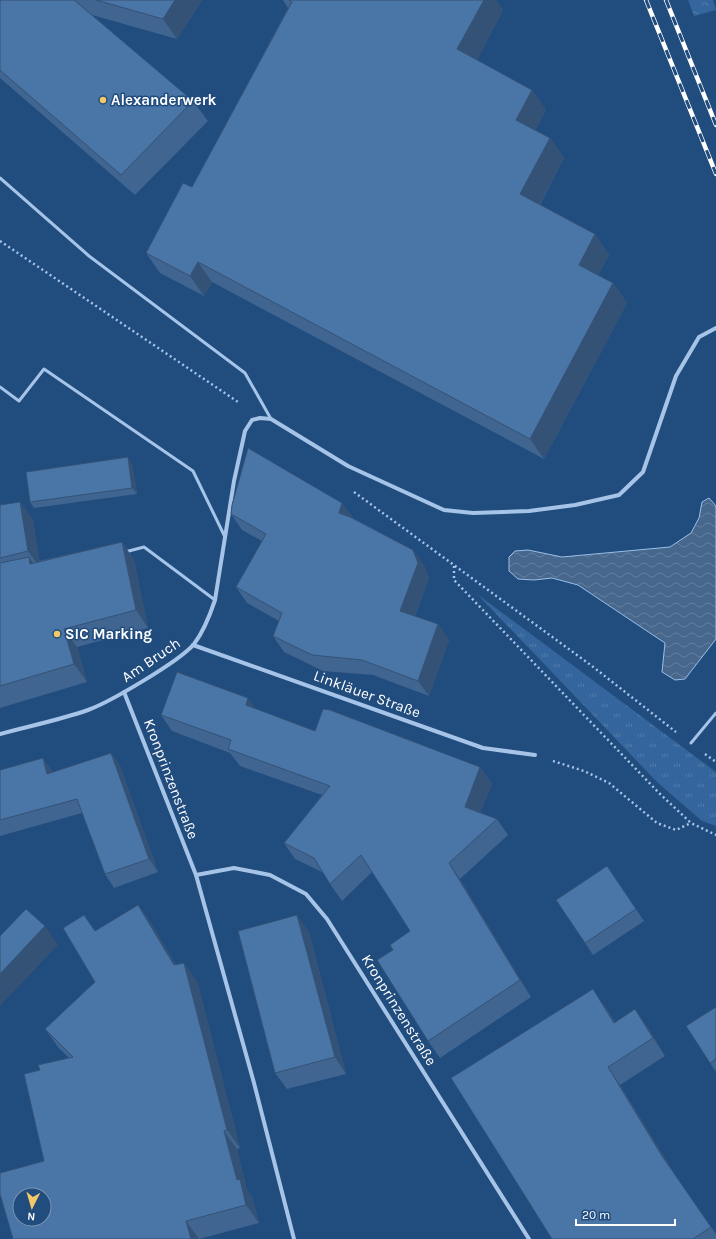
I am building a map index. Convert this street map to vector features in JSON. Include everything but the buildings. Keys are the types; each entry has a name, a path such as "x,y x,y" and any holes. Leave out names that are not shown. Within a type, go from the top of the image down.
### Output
{"street":[{"path":"260,418 271,419 348,466 444,510 473,513 529,511 574,505 619,495 643,472 676,376 699,337 716,328"},
{"name":"Am Bruch","path":"0,734 89,710 124,692 166,666 193,645 210,616 215,600 234,481 246,431 252,420 260,418"},
{"name":"Linkläuer Straße","path":"193,645 483,748 535,755"},
{"name":"Kronprinzenstraße","path":"124,692 196,875 254,1082 294,1239"},
{"name":"Kronprinzenstraße","path":"196,875 234,868 270,875 306,894 327,919 529,1239"}],"lane":[{"path":"0,178 89,256 245,373 271,419"},
{"path":"0,387 19,401 44,370 193,471 225,537"},
{"path":"121,553 144,548 215,600"},
{"path":"691,743 716,713"}],"path":[{"path":"0,241 260,418"},
{"path":"352,490 592,666 716,762"},
{"path":"454,566 454,580 659,793 691,823 716,835"},
{"path":"535,755 584,771 609,784 657,822 676,830 691,823"}],"green space":[{"path":"688,0 713,0 716,10 694,16"},
{"path":"477,594 716,772 716,826 702,821 658,783"}],"water":[{"path":"709,498 716,506 716,639 685,679 675,680 662,672 665,643 578,585 552,578 534,580 518,579 509,571 509,557 515,551 528,550 562,557 670,547 691,533 699,518 702,502"}],"railway":[{"path":"646,0 716,174"},
{"path":"666,0 716,125"}],"place":[{"name":"Alexanderwerk","path":"103,100"},
{"name":"SIC Marking","path":"57,634"}]}
